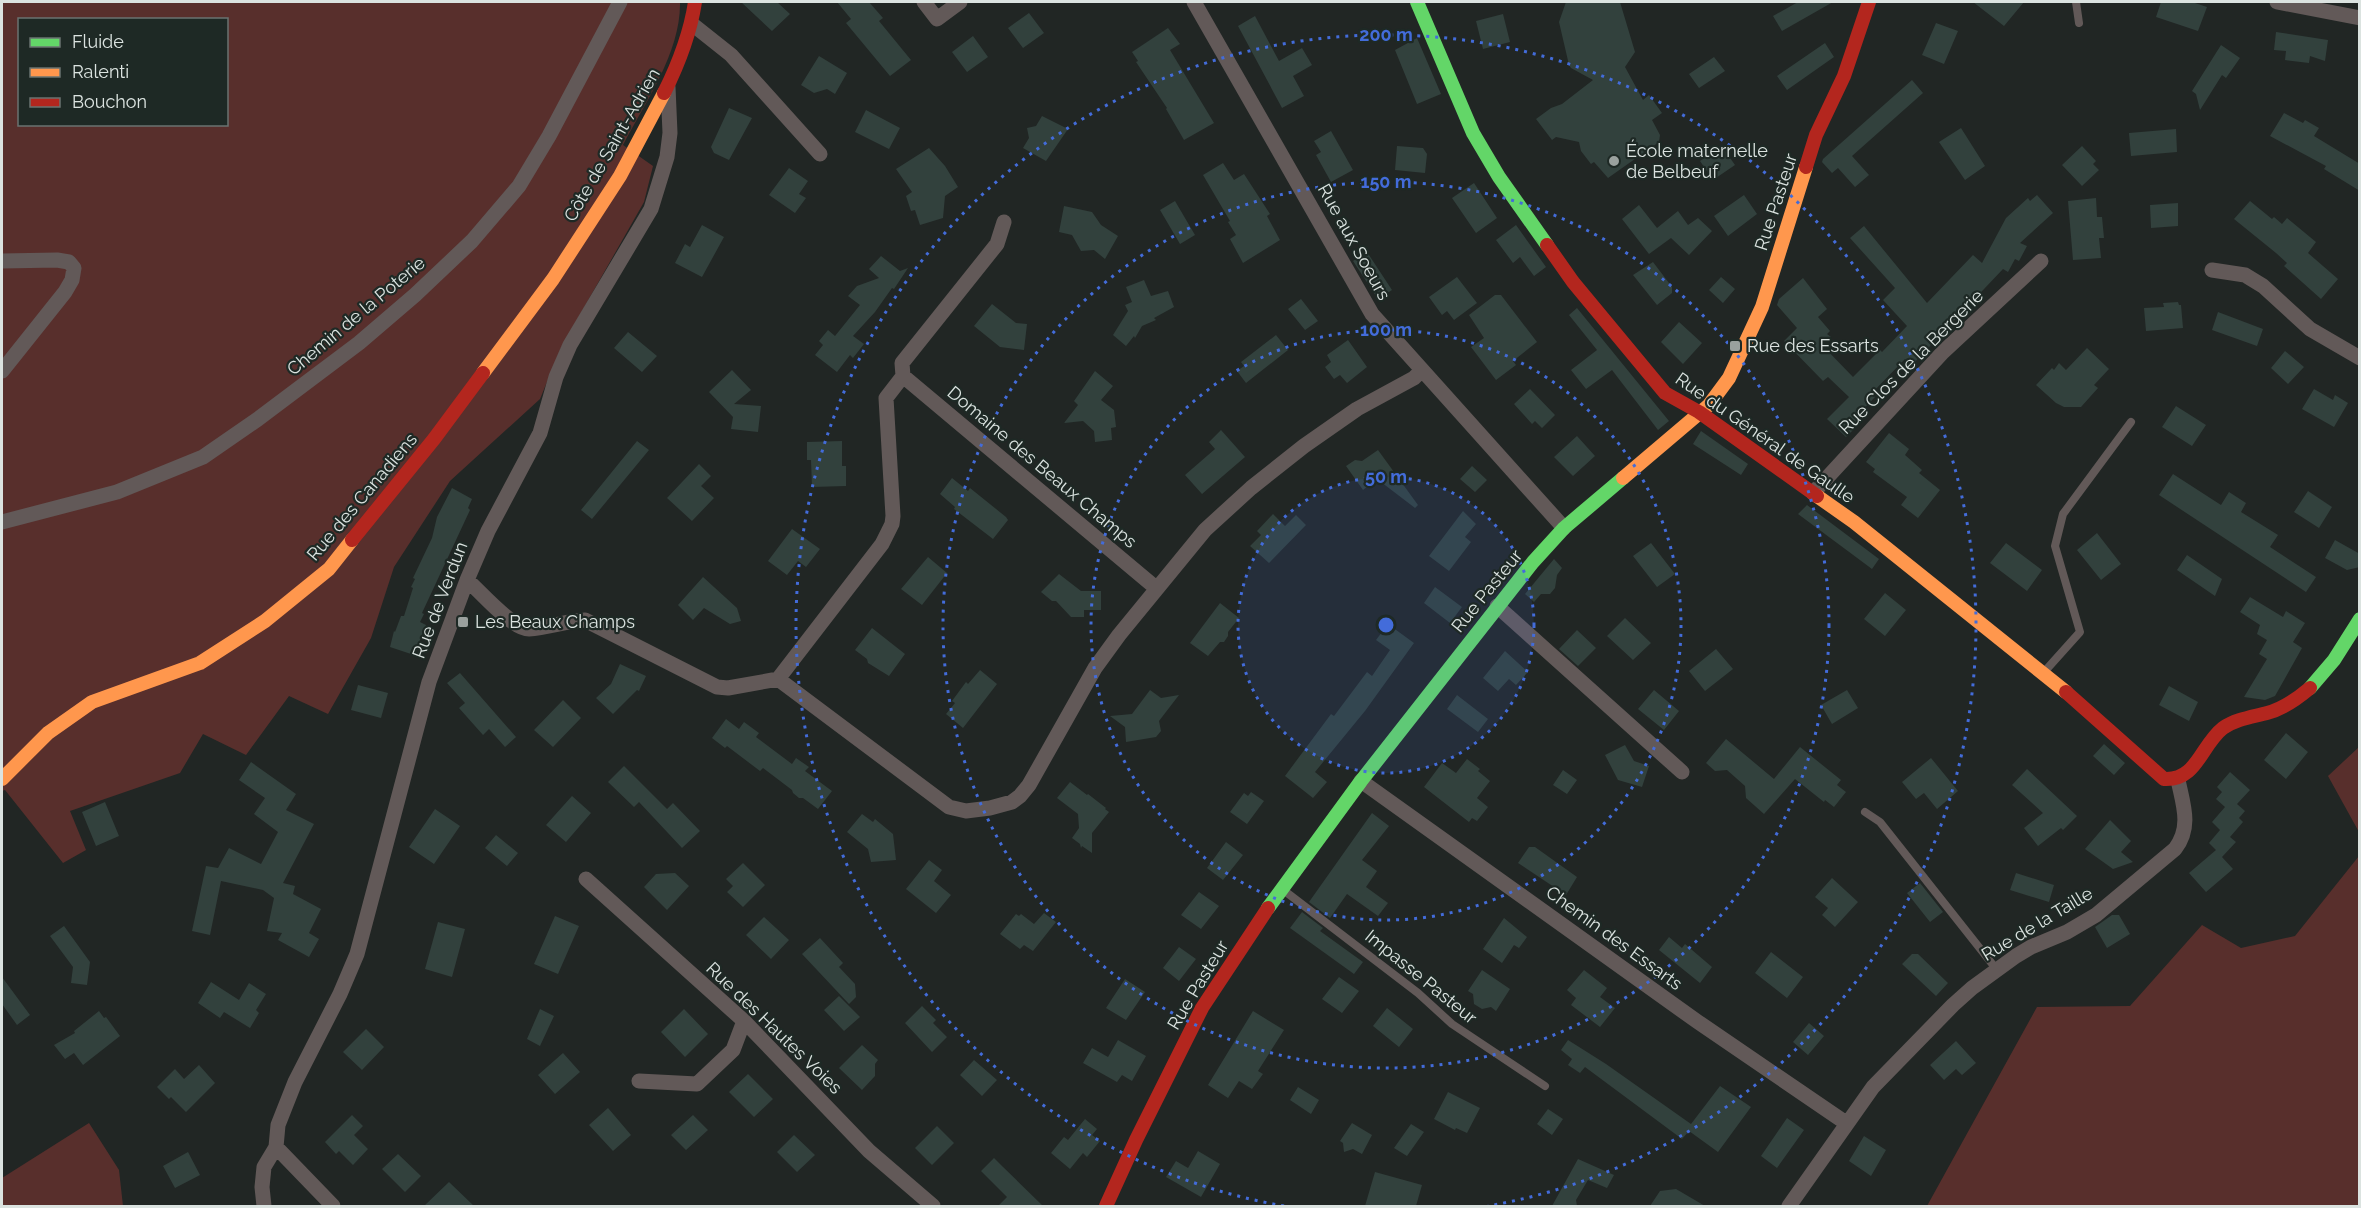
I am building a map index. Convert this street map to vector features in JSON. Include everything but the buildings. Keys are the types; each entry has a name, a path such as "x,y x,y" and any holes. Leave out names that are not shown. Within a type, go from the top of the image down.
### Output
{"street":[{"name":"Chemin de la Poterie","path":"2,522 117,492 203,457 359,343 415,295 472,241 519,186 549,136 620,2"},
{"path":"695,2 692,24 731,55 820,154"},
{"path":"924,2 937,19 960,2"},
{"name":"Rue aux Soeurs","path":"1194,2 1372,314 1564,528"},
{"name":"Rue du Général de Gaulle","path":"1417,2 1473,133 1499,177 1573,282 1665,393 1699,412 1854,522 2044,673 2164,779 2178,780"},
{"name":"Rue Pasteur","path":"1106,1206 1202,1008 1281,888 1361,781 1497,606 1564,528 1708,405 1729,378 1762,307 1816,135 1844,76 1869,2"},
{"path":"2277,2 2360,18"},
{"name":"Côte de Saint-Adrien","path":"553,279 620,176 680,62 692,24"},
{"name":"Rue de Verdun","path":"264,1206 262,1187 264,1167 276,1147 278,1125 295,1082 340,994 357,954 429,682 467,580 488,531 540,433 556,376 570,345 651,209 668,149 670,133 668,84"},
{"path":"467,580 511,621 527,629 571,621 585,621 717,687 728,688 778,679 882,544 892,524 886,398 903,376 902,363 997,244 1004,222"},
{"path":"2,261 57,260 69,262 74,268 72,280 65,292 2,371"},
{"name":"Rue Clos de la Bergerie","path":"1813,493 1943,352 2041,261"},
{"path":"2212,270 2245,275 2263,286 2310,329 2360,358"},
{"name":"Rue des Canadiens","path":"2,779 48,733 92,702 200,663 265,621 329,569 434,439 553,279"},
{"path":"778,679 949,807 966,811 1012,802 1029,785 1095,668 1156,588 1205,530 1251,488 1304,446 1357,409 1414,378 1422,370"},
{"name":"Domaine des Beaux Champs","path":"903,376 1156,588"},
{"path":"1497,606 1682,772"},
{"path":"2178,780 2186,777 2221,730 2232,723 2274,711 2303,695 2320,678 2360,619"},
{"name":"Rue de la Taille","path":"1788,1206 1873,1087 1894,1063 1966,994 2031,947 2067,932 2096,915 2167,856 2181,841 2186,821 2178,780"},
{"name":"Chemin des Essarts","path":"1361,781 1698,1022 1846,1123"},
{"name":"Rue des Hautes Voies","path":"586,879 744,1021 869,1151 933,1206"},
{"path":"639,1081 697,1084 733,1050 744,1021"},
{"path":"276,1147 333,1206"}],"lane":[{"path":"2076,2 2079,23"},
{"path":"2044,673 2080,632 2055,546 2063,514 2131,422"},
{"path":"1865,812 1880,822 1997,970"},
{"name":"Impasse Pasteur","path":"1281,888 1379,962 1452,1024 1545,1086"}],"shaded area":[{"path":"2,2 680,2 679,21 668,58 623,145 653,166 644,202 561,348 540,399 450,481 394,567 371,638 328,714 289,696 246,755 203,734 180,773 70,811 86,850 63,863 5,790 2,791"},
{"path":"2359,747 2359,832 2328,776"},
{"path":"2359,856 2359,1206 1927,1206 2037,1007 2130,1006 2202,925 2241,948 2295,936"},
{"path":"89,1123 119,1170 123,1206 2,1206 2,1178"}],"traffic: fast":[{"path":"1417,2 1473,133 1499,177 1547,245"},
{"path":"1268,908 1361,781 1533,562 1564,528 1623,478"},
{"path":"2310,688 2334,660 2360,619"}],"traffic: slow":[{"path":"483,373 553,279 620,176 664,93"},
{"path":"1623,478 1709,405 1729,378 1762,307 1806,167"},
{"path":"1817,496 1854,522 2066,692"},
{"path":"2,779 48,733 92,702 200,663 265,621 329,569 352,540"}],"traffic: jam":[{"path":"664,93 683,49 695,2"},
{"path":"1806,167 1816,135 1844,76 1869,2"},
{"path":"1547,245 1573,282 1665,393 1699,412 1817,496"},
{"path":"352,540 434,439 483,373"},
{"path":"2066,692 2164,779 2175,778 2191,768 2223,728 2239,720 2279,709 2310,688"},
{"path":"1106,1206 1202,1008 1268,908"}],"place":[{"name":"École maternelle de Belbeuf","path":"1614,161"},
{"name":"Rue des Essarts","path":"1735,346"},
{"name":"Les Beaux Champs","path":"463,622"}]}
